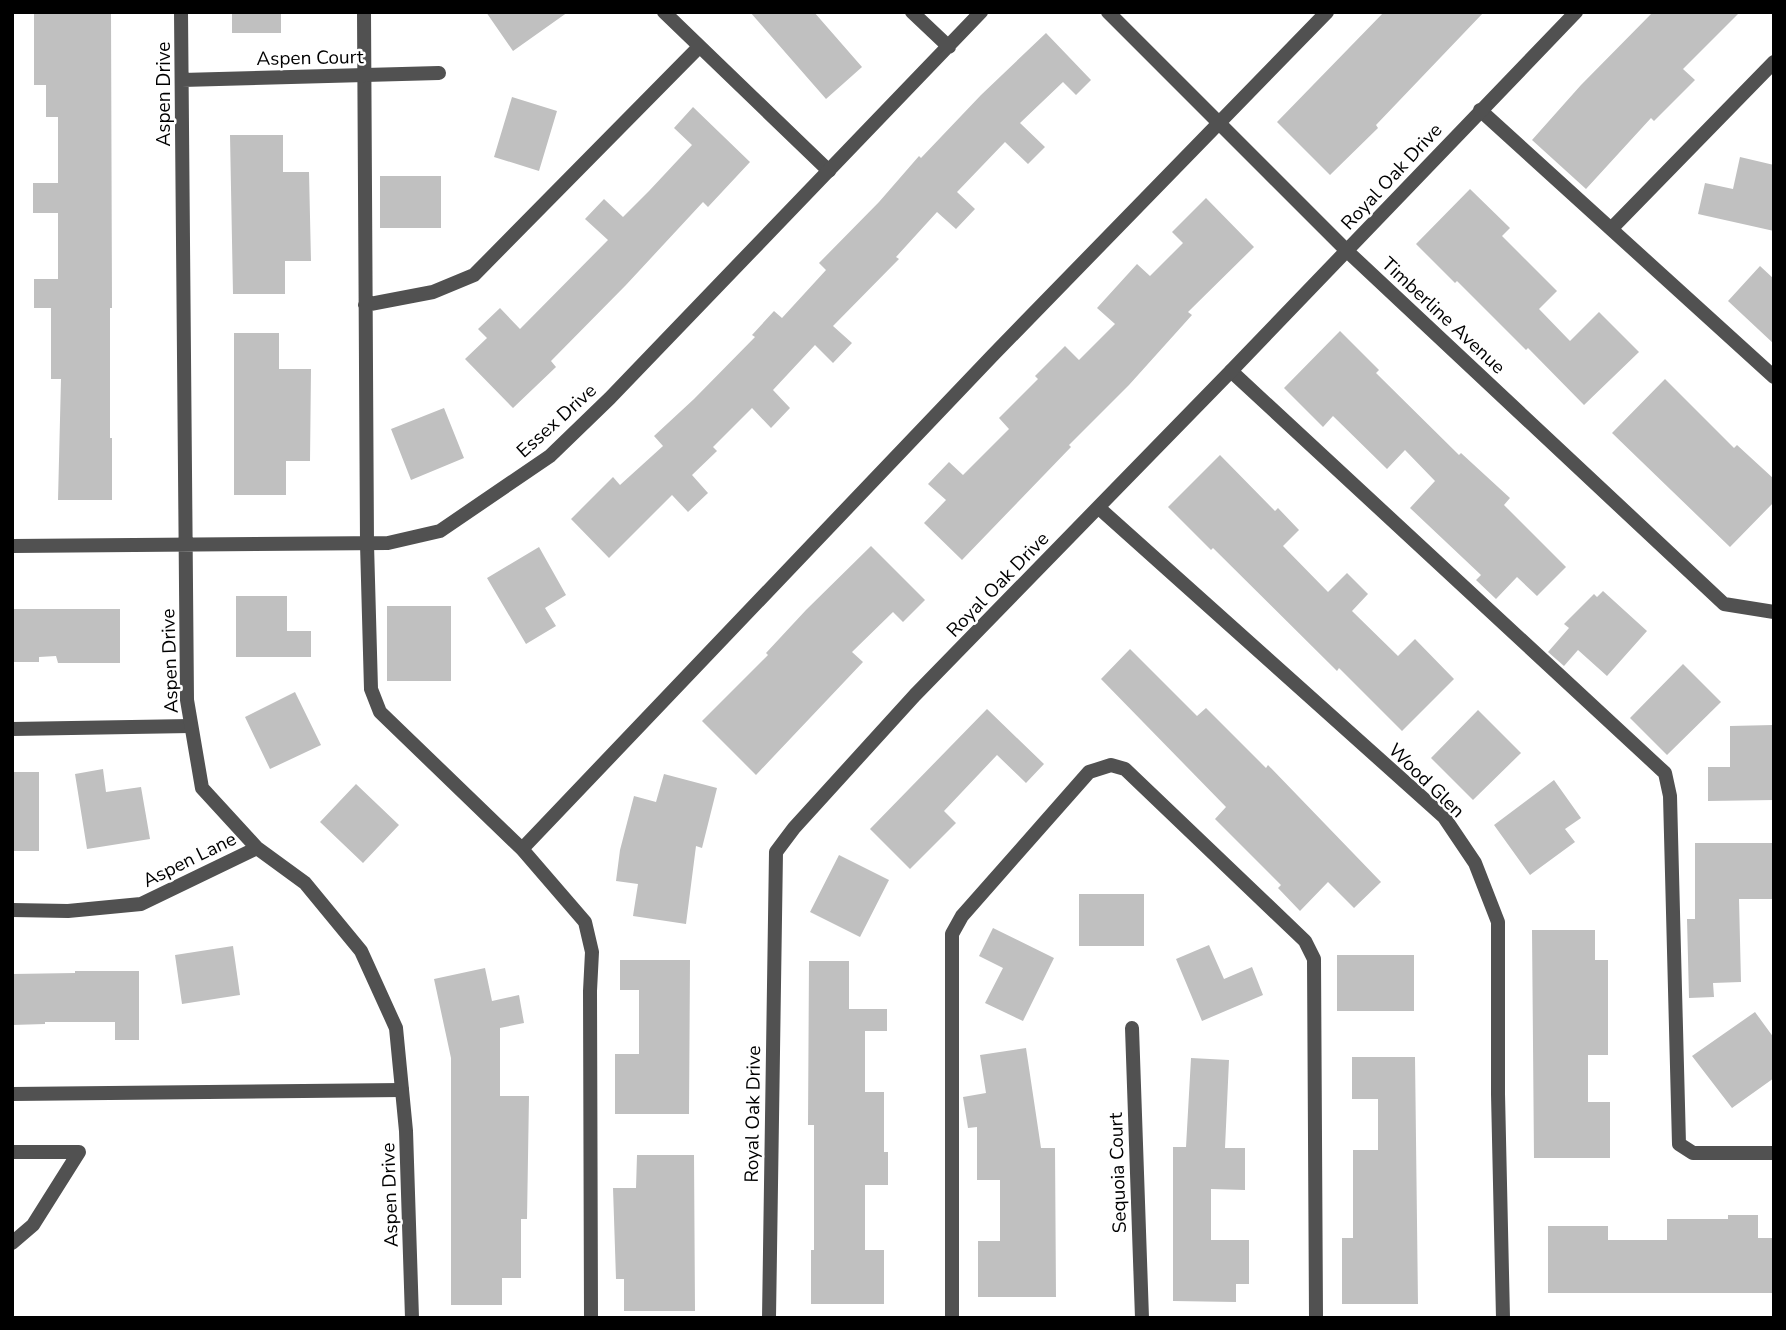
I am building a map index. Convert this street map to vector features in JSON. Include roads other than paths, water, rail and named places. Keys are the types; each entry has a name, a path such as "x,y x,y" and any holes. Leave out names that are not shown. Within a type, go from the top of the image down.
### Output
{"street":[{"name":"Aspen Drive","path":"181,12 187,701 191,726 202,788 257,848 305,883 361,951 396,1028 406,1131 412,1318"},
{"path":"364,12 367,544 371,689 380,712 522,849 585,922 592,952 591,1318"},
{"path":"664,12 698,48 829,171"},
{"path":"912,12 949,47"},
{"name":"Essex Drive","path":"12,546 367,544 388,543 440,531 550,456 620,388 981,12"},
{"name":"Timberline Avenue","path":"1108,12 1347,251 1724,604 1774,612"},
{"path":"522,849 1002,346 1327,12"},
{"name":"Royal Oak Drive","path":"769,1318 776,852 794,828 915,695 1099,508 1576,12"},
{"path":"365,305 433,292 474,275 698,48"},
{"path":"1612,228 1774,62"},
{"name":"Aspen Court","path":"182,80 439,73"},
{"path":"1480,110 1774,377"},
{"path":"1231,371 1665,774 1670,796 1679,1144 1693,1153 1774,1153"},
{"name":"Wood Glen","path":"1099,508 1444,817 1475,863 1498,922 1498,1094 1503,1318"},
{"path":"12,729 191,726"},
{"path":"952,1318 952,934 962,915 1089,772 1111,765 1125,769 1305,941 1314,959 1316,1318"},
{"name":"Aspen Lane","path":"12,911 68,911 141,904 257,848"},
{"name":"Sequoia Court","path":"1132,1028 1142,1318"},
{"path":"12,1094 402,1090"},
{"path":"12,1152 79,1153 33,1225 12,1242"}]}
